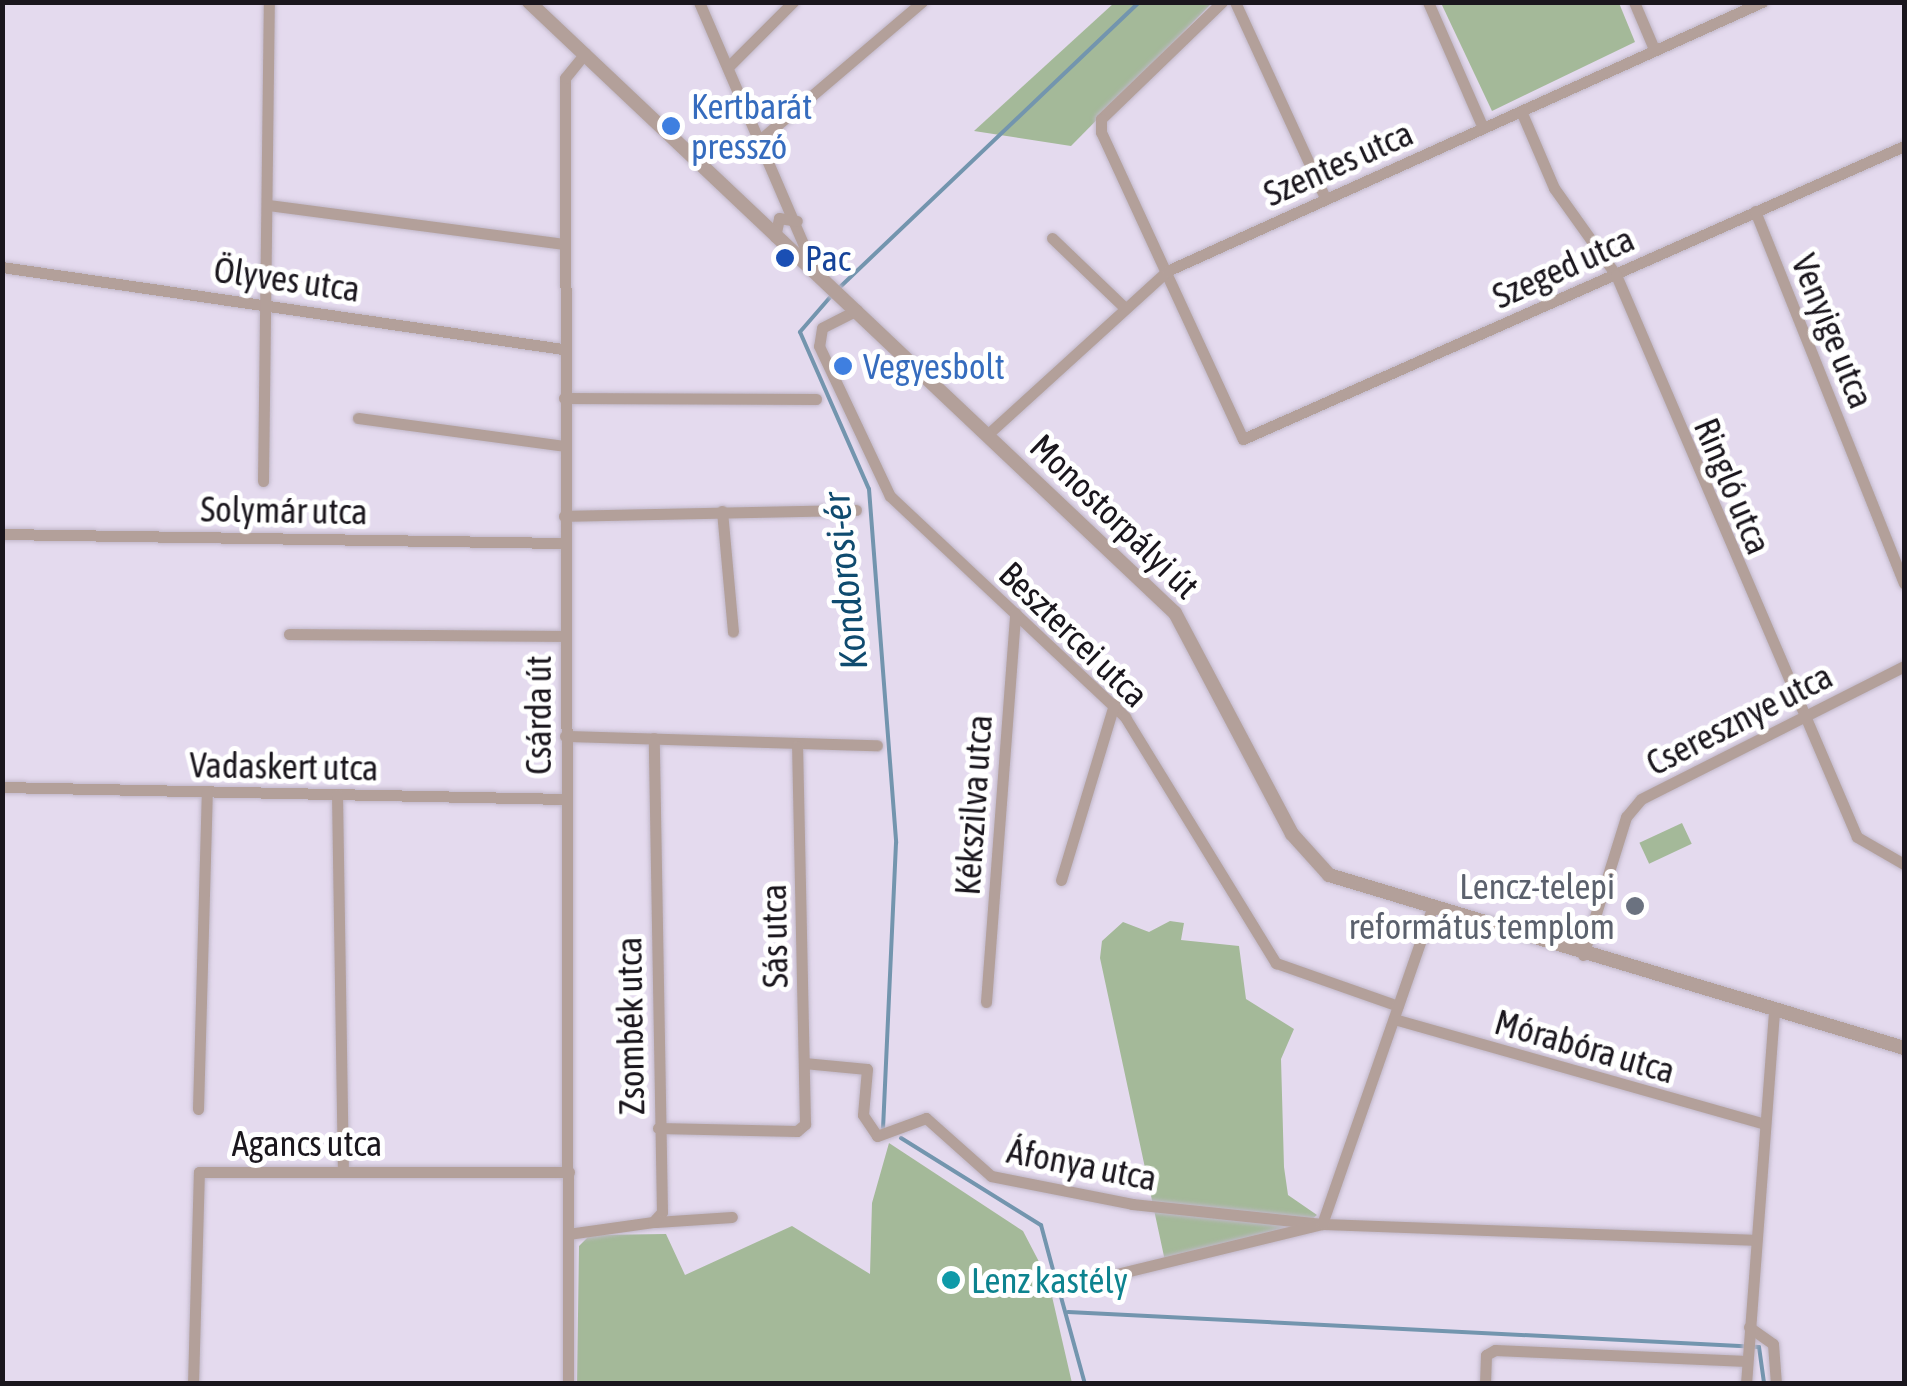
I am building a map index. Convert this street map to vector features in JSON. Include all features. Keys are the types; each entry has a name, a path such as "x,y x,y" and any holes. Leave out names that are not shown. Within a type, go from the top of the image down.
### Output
{"street":[{"path":"263,481 269,2"},
{"name":"Monostorpályi út","path":"529,2 1175,613 1314,863 1344,884 1431,912 1904,1048"},
{"path":"699,2 762,138 816,274"},
{"path":"728,66 793,2"},
{"path":"762,138 922,2"},
{"path":"1172,269 1102,119 1222,2"},
{"path":"1235,2 1324,198"},
{"path":"1428,2 1484,128"},
{"path":"1634,2 1654,49"},
{"name":"Szentes utca","path":"988,434 1124,307 1172,269 1762,2"},
{"name":"Csárda út","path":"568,1384 564,78 585,54"},
{"path":"1521,111 1554,188 1616,275"},
{"name":"Szeged utca","path":"1172,269 1244,438 1755,211 1903,150"},
{"path":"268,205 564,244"},
{"name":"Venyige utca","path":"1755,211 1904,583"},
{"path":"776,238 779,218 797,222"},
{"path":"1052,238 1124,307"},
{"name":"Ölyves utca","path":"2,267 563,349"},
{"name":"Ringló utca","path":"1616,275 1800,718 1865,850 1904,864"},
{"name":"Besztercei utca","path":"856,310 822,328 819,346 882,483 1114,704 1276,963 1396,1012"},
{"path":"564,398 816,399"},
{"path":"358,418 564,446"},
{"path":"564,516 856,510"},
{"path":"722,512 733,632"},
{"name":"Solymár utca","path":"2,534 564,543"},
{"name":"Kékszilva utca","path":"986,1002 1015,613"},
{"path":"289,634 565,636"},
{"name":"Cseresznye utca","path":"1583,955 1626,817 1641,800 1904,666"},
{"path":"1061,880 1114,704"},
{"path":"566,736 877,746"},
{"name":"Zsombék utca","path":"653,1222 662,1212 654,738"},
{"name":"Sás utca","path":"658,1128 797,1131 805,1124 798,746"},
{"name":"Vadaskert utca","path":"2,787 565,799"},
{"path":"198,1108 207,792"},
{"path":"336,794 343,1170"},
{"path":"1322,1224 1431,912"},
{"path":"1746,1384 1762,1123 1774,1010"},
{"name":"Mórabóra utca","path":"1396,1012 1762,1123"},
{"name":"Áfonya utca","path":"804,1063 862,1065 870,1074 863,1115 871,1131 889,1137 932,1120 991,1176 1132,1204 1322,1224 1754,1240"},
{"name":"Agancs utca","path":"193,1384 199,1172 569,1172"},
{"path":"568,1234 653,1222 732,1218"},
{"name":"Áfonya utca","path":"1055,1289 1322,1224"},
{"path":"1485,1384 1486,1354 1495,1350 1773,1344 1776,1384"}],"green space":[{"path":"1114,3 1212,3 1071,146 974,131"},
{"path":"1441,3 1619,3 1635,42 1492,111"},
{"path":"1682,823 1692,844 1649,864 1639,843"},
{"path":"1170,921 1184,923 1181,940 1239,946 1246,999 1294,1029 1281,1059 1284,1167 1288,1195 1317,1215 1303,1227 1165,1261 1100,958 1102,941 1123,922 1149,932"},
{"path":"889,1143 1023,1231 1048,1279 1072,1383 577,1384 579,1246 590,1235 666,1234 685,1275 792,1226 870,1274 872,1203"}],"waterway":[{"name":"Kondorosi-ér","path":"839,288 1139,2"},
{"name":"Kondorosi-ér","path":"832,295 800,332 869,489 896,843 883,1128"},
{"name":"Kondorosi-ér","path":"901,1138 1041,1225 1056,1281"},
{"name":"Kondorosi-ér","path":"1061,1297 1085,1384"},
{"path":"1068,1312 1759,1347 1764,1384"}],"place":[{"name":"Kertbarát presszó","path":"671,126"},
{"name":"Pac","path":"785,258"},
{"name":"Vegyesbolt","path":"843,366"},
{"name":"Lencz-telepi református templom","path":"1635,906"},
{"name":"Lenz kastély","path":"951,1280"}]}
